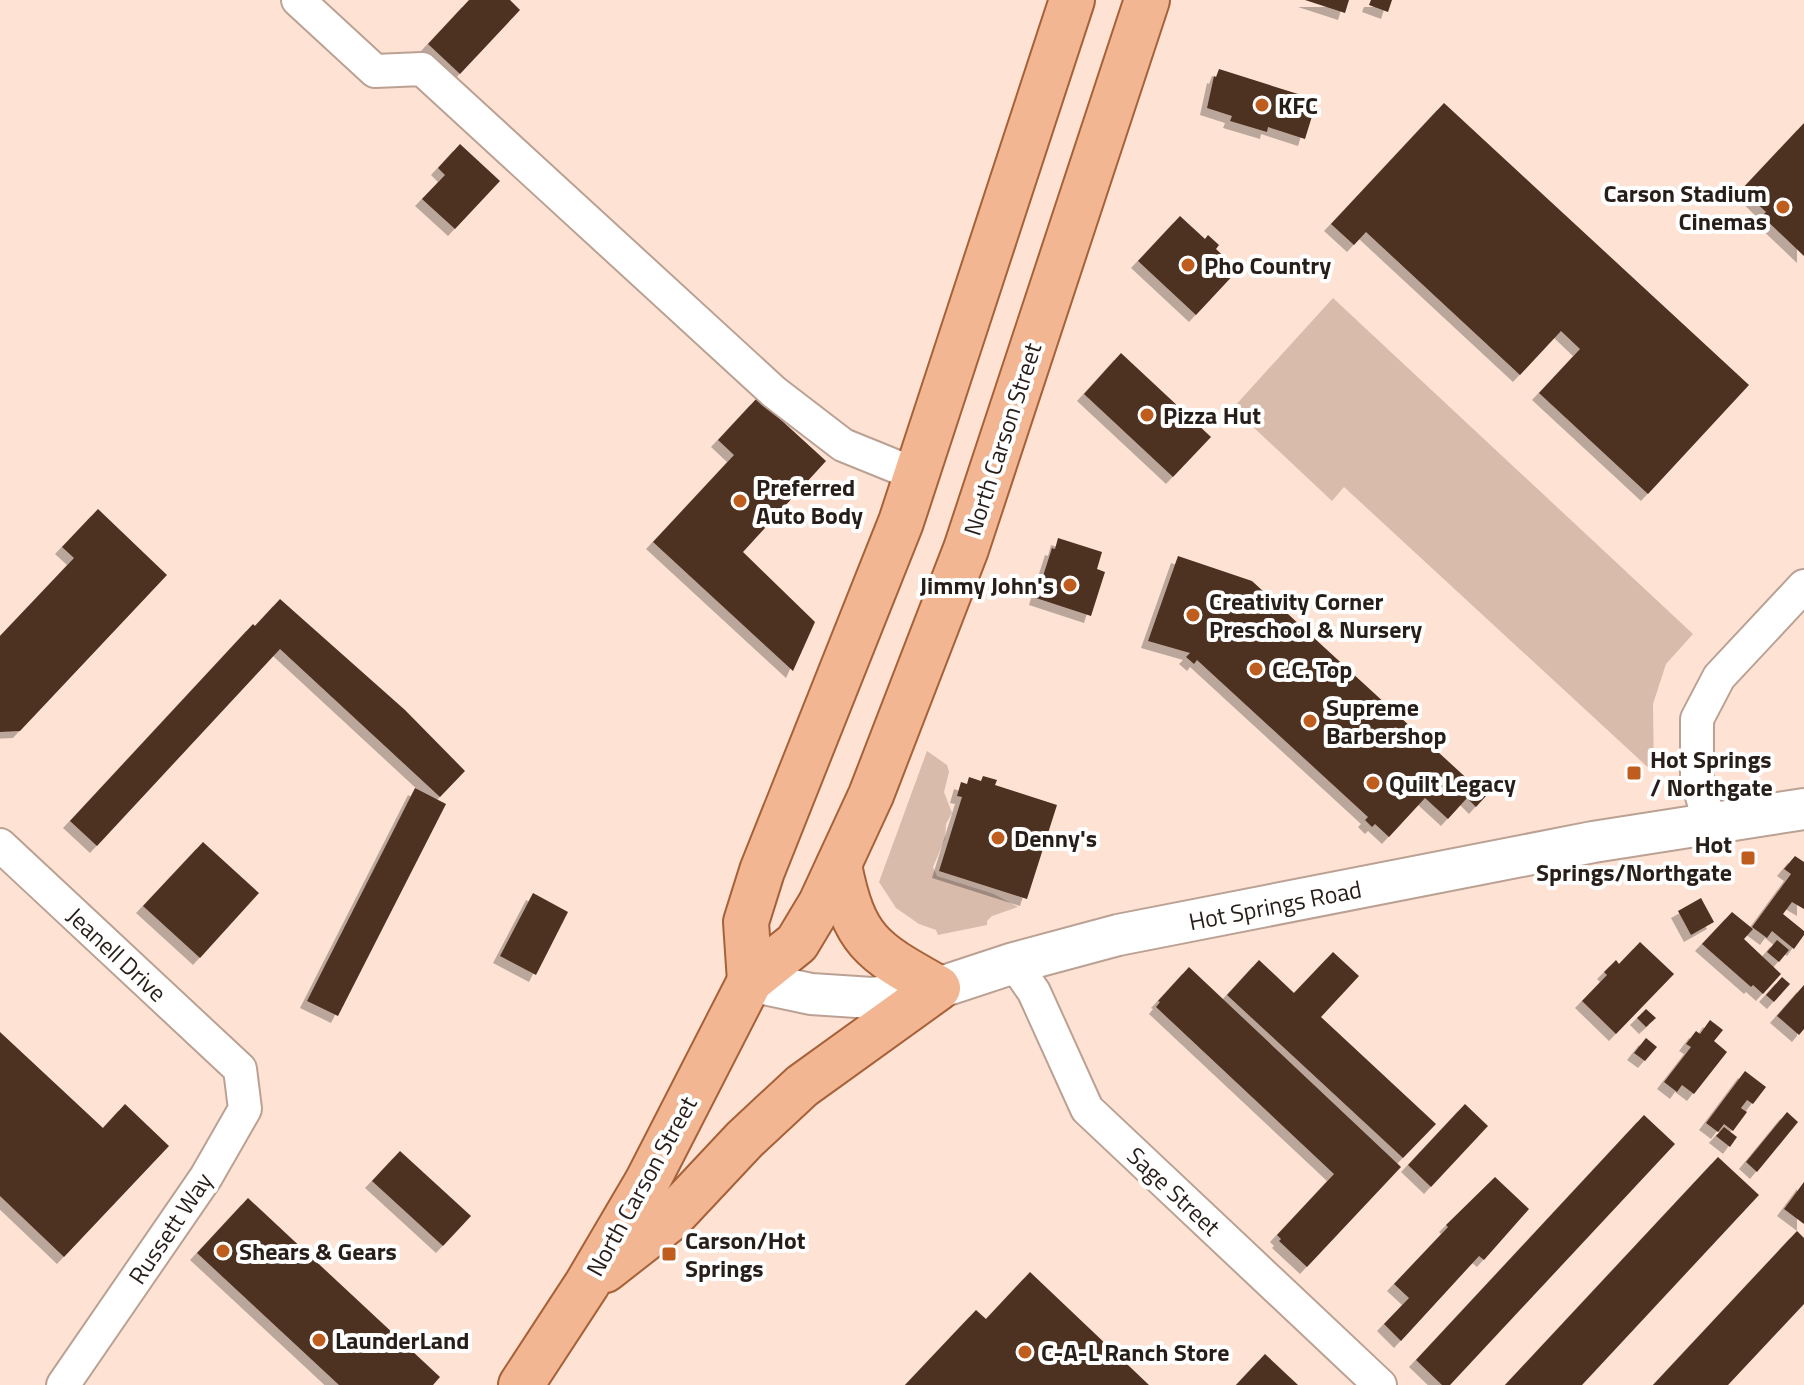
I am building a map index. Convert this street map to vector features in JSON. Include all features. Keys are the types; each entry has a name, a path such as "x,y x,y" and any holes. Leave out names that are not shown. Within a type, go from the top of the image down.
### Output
{"main road":[{"path":"750,981 746,922 762,871 884,567 917,475 1072,0"},
{"name":"North Carson Street","path":"521,1385 587,1284 647,1182 750,981 797,943 821,903 871,795 966,549 1147,0"},
{"path":"1010,191 1077,213"},
{"path":"884,567 941,611"},
{"path":"587,1284 669,1220 745,1139 802,1086 938,988 887,960 858,930 846,900 839,865"}],"street":[{"path":"298,0 375,71 422,69 774,392 843,445 917,475"},
{"path":"1710,824 1697,779 1697,719 1719,677 1804,586"},
{"name":"Hot Springs Road","path":"750,981 811,994 872,998 938,988 1014,963 1118,935 1593,842 1803,811"},
{"name":"Jeanell Drive","path":"0,845 233,1062"},
{"name":"Sage Street","path":"1014,963 1034,992 1087,1109 1380,1385"},
{"name":"Russett Way","path":"63,1385 206,1177 245,1109 240,1069 233,1062"}],"shaded area":[{"path":"1333,298 1693,634 1666,664 1653,704 1654,773 1344,487 1332,501 1233,408"},
{"path":"927,751 947,765 949,772 944,792 952,813 933,867 937,876 994,894 1018,907 992,916 987,925 938,935 936,930 919,924 896,908 879,882"}],"building":[{"path":"469,0 510,0 520,10 460,74 428,44"},
{"path":"1305,0 1349,0 1345,13"},
{"path":"1371,0 1392,0 1388,12 1369,5"},
{"name":"KFC","path":"1219,69 1317,100 1305,139 1268,127 1267,132 1230,121 1232,116 1207,108 1214,76"},
{"path":"1444,103 1749,385 1648,494 1539,393 1580,349 1561,331 1520,375 1366,232 1354,245 1331,224"},
{"name":"Carson Stadium Cinemas","path":"1804,123 1804,256 1762,216 1766,212 1742,189"},
{"path":"460,144 500,181 455,229 422,199 445,175 438,168"},
{"name":"Pho Country","path":"1180,216 1205,239 1208,235 1219,245 1216,249 1238,270 1196,315 1138,261"},
{"name":"Pizza Hut","path":"1121,353 1211,437 1173,477 1084,394"},
{"name":"Preferred Auto Body","path":"757,398 826,461 743,552 815,622 793,671 653,542 734,455 718,440"},
{"path":"98,509 167,575 20,731 0,732 0,636 74,558 62,547"},
{"name":"Jimmy John's","path":"1058,538 1102,552 1097,569 1105,572 1091,616 1036,598"},
{"path":"1178,556 1252,581 1486,796 1476,807 1467,798 1448,819 1425,798 1389,837 1375,824 1372,827 1365,820 1368,817 1197,660 1194,664 1186,657 1190,653 1148,641"},
{"path":"280,599 405,710 465,771 440,797 280,649 97,846 70,821 253,624 255,626"},
{"name":"Denny's","path":"983,776 997,780 995,785 1057,805 1027,899 939,871 962,797 957,796 961,782 967,784 969,777 981,781"},
{"path":"415,788 446,804 338,1016 307,1001"},
{"path":"203,842 259,893 200,958 143,906"},
{"path":"1795,856 1804,862 1804,909 1792,902 1783,914 1804,931 1794,949 1772,931 1767,938 1752,927 1791,874 1784,869"},
{"path":"533,893 568,912 536,975 500,956"},
{"path":"1701,898 1714,922 1691,935 1678,911"},
{"path":"1732,912 1753,929 1744,939 1781,974 1763,994 1702,944"},
{"path":"1777,940 1789,950 1779,962 1767,952"},
{"path":"1640,942 1674,974 1616,1034 1582,1001 1607,975 1604,972 1616,960 1619,964"},
{"path":"1333,952 1359,976 1321,1017 1436,1124 1403,1158 1227,995 1259,960 1294,993"},
{"path":"1189,967 1401,1167 1307,1267 1279,1241 1281,1239 1277,1235 1334,1174 1156,1007"},
{"path":"1782,977 1790,984 1774,1002 1766,995"},
{"path":"1804,985 1804,1029 1799,1035 1777,1016"},
{"path":"1646,1009 1656,1018 1646,1027 1637,1018"},
{"path":"1710,1020 1723,1030 1714,1041 1727,1052 1694,1094 1682,1085 1677,1092 1664,1082 1691,1047 1686,1044 1696,1031 1700,1034"},
{"path":"0,1032 103,1128 125,1104 169,1146 64,1257 0,1196"},
{"path":"1646,1038 1657,1047 1645,1061 1634,1053"},
{"path":"1745,1071 1766,1087 1753,1104 1747,1100 1741,1108 1747,1112 1733,1131 1724,1124 1718,1132 1706,1123"},
{"path":"1465,1104 1488,1126 1431,1187 1408,1165"},
{"path":"1787,1112 1798,1122 1757,1172 1746,1162"},
{"path":"1644,1115 1675,1144 1450,1385 1442,1385 1416,1360"},
{"path":"1724,1127 1737,1137 1730,1147 1716,1136"},
{"path":"400,1151 471,1216 443,1246 372,1181"},
{"path":"1718,1157 1759,1195 1582,1385 1505,1385"},
{"path":"1495,1177 1529,1209 1484,1260 1479,1256 1401,1341 1384,1324 1409,1298 1394,1284 1448,1227 1446,1225"},
{"path":"1804,1182 1804,1224 1784,1209"},
{"path":"248,1198 440,1377 433,1385 339,1385 197,1253"},
{"path":"1797,1231 1804,1238 1804,1304 1728,1385 1653,1385"},
{"name":"C-A-L Ranch Store","path":"1030,1272 1149,1385 905,1385 976,1310 986,1319"},
{"path":"1265,1354 1298,1385 1236,1385"}],"place":[{"name":"KFC","path":"1262,105"},
{"name":"Carson Stadium Cinemas","path":"1783,207"},
{"name":"Pho Country","path":"1188,265"},
{"name":"Pizza Hut","path":"1147,415"},
{"name":"Preferred Auto Body","path":"740,501"},
{"name":"Jimmy John's","path":"1070,585"},
{"name":"Creativity Corner Preschool & Nursery","path":"1193,615"},
{"name":"C.C. Top","path":"1256,669"},
{"name":"Supreme Barbershop","path":"1310,721"},
{"name":"Hot Springs / Northgate","path":"1634,773"},
{"name":"Quilt Legacy","path":"1373,783"},
{"name":"Denny's","path":"998,838"},
{"name":"Hot Springs/Northgate","path":"1748,858"},
{"name":"Shears & Gears","path":"223,1251"},
{"name":"Carson/Hot Springs","path":"669,1254"},
{"name":"LaunderLand","path":"319,1340"},
{"name":"C-A-L Ranch Store","path":"1025,1352"}]}
